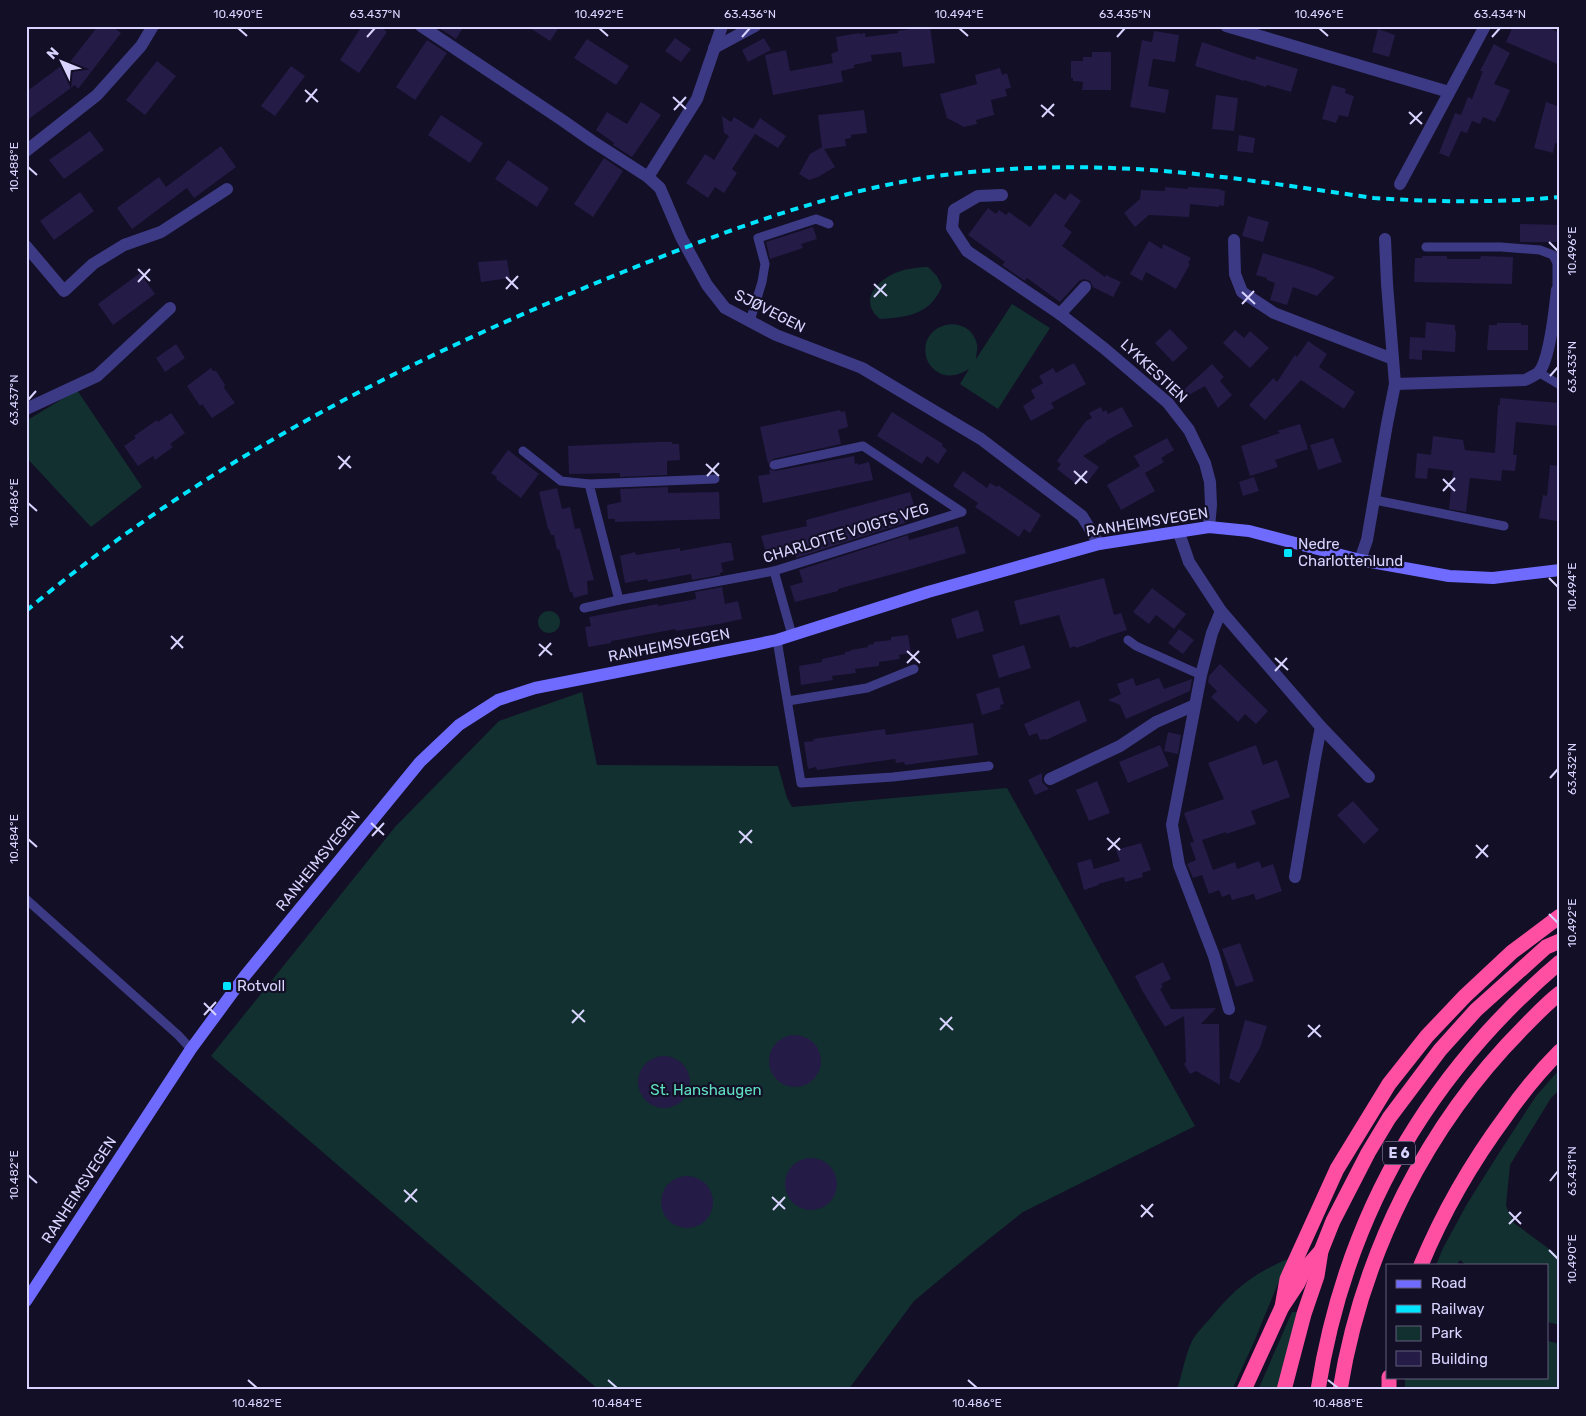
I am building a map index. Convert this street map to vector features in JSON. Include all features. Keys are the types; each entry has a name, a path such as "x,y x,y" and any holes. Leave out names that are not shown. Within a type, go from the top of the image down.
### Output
{"highway":[{"name":"E 6","path":"1282,1307 1287,1279 1333,1178 1355,1137 1389,1084 1427,1036 1465,996 1512,952 1560,916"},
{"name":"E 6","path":"1284,1390 1304,1314 1317,1276 1321,1251 1354,1180 1385,1125 1440,1050 1482,1004 1546,948 1560,941"},
{"name":"E 6","path":"1318,1390 1334,1310 1348,1264 1370,1209 1392,1165 1424,1112 1460,1064 1491,1027 1560,962"},
{"name":"E 6","path":"1340,1390 1357,1317 1370,1274 1390,1221 1411,1180 1444,1126 1476,1080 1507,1045 1560,993"},
{"path":"1421,1264 1446,1211 1492,1136 1523,1092 1560,1051"},
{"name":"E 6","path":"1244,1390 1282,1307 1305,1269 1321,1251"}],"street":[{"path":"26,151 97,95 141,46 153,26"},
{"name":"SJØVEGEN","path":"421,26 648,177 660,188 681,237 706,285 725,308 776,335 862,368 982,439 1082,516 1099,544"},
{"path":"710,26 714,48"},
{"path":"648,177 697,99 722,26"},
{"path":"714,48 755,26"},
{"path":"1228,26 1449,92"},
{"path":"1400,184 1485,26"},
{"path":"26,246 64,291 93,264 124,245 161,232 226,189"},
{"name":"LYKKESTIEN","path":"1002,195 978,196 954,210 952,228 967,252 1060,314 1105,349 1168,403 1189,430 1205,462 1210,482 1211,505 1209,527"},
{"path":"1360,560 1367,540 1375,500 1395,384 1386,284 1385,239"},
{"path":"1234,240 1235,274 1242,292 1274,313 1393,359"},
{"path":"1060,314 1085,287"},
{"path":"1395,384 1525,380 1538,372 1544,363 1555,310 1557,290"},
{"path":"26,409 97,376 170,308"},
{"name":"RANHEIMSVEGEN","path":"26,1301 191,1049 244,977 414,770 458,725 498,700 535,688 754,646 928,592 1099,544 1209,527 1249,531 1360,560 1450,576 1493,578 1560,570"},
{"path":"1179,533 1189,562 1221,611 1321,727 1369,777"},
{"path":"1221,611 1212,633 1201,675 1172,824 1179,865 1214,956 1229,1009"},
{"path":"1050,779 1120,746 1156,722 1195,706"},
{"path":"1294,877 1321,727"}],"lane":[{"path":"750,321 762,282 765,264 758,238 816,219 829,224"},
{"path":"1426,247 1501,246 1540,250 1554,256 1557,263 1557,290"},
{"path":"1538,372 1560,385"},
{"name":"CHARLOTTE VOIGTS VEG","path":"584,608 774,571 962,512 863,446 774,465"},
{"path":"523,451 561,481 589,484 715,479"},
{"path":"589,484 619,600"},
{"path":"1375,500 1504,526"},
{"path":"774,571 792,634"},
{"path":"777,640 801,783 893,777 989,766"},
{"path":"1128,640 1136,646 1201,675"},
{"path":"788,701 867,688 914,670"},
{"path":"26,899 178,1035 191,1049"}],"green space":[{"path":"928,267 937,276 942,286 929,305 916,313 894,318 880,319 874,313 871,307 871,294 880,283 893,274 902,271"},
{"path":"1012,304 1050,328 998,409 960,384 969,369 957,374 944,375 934,369 926,356 926,344 930,335 937,329 946,325 956,324 965,327 972,334 977,344 976,359"},
{"path":"77,390 142,487 91,527 26,457 26,421"},
{"path":"549,611 557,614 560,622 557,630 549,633 541,630 538,622 541,614"},
{"name":"St. Hanshaugen","path":"582,692 597,765 778,766 787,798 792,807 1007,788 1195,1126 1023,1212 914,1301 848,1390 599,1390 211,1056 395,827 499,721"},
{"path":"1560,1069 1560,1089 1551,1098 1510,1165 1506,1206 1514,1223 1560,1257 1560,1325 1548,1322 1548,1264 1465,1264 1460,1260 1458,1264 1436,1264 1467,1204 1536,1096"},
{"path":"1288,1259 1232,1390 1177,1390 1185,1359 1194,1338 1200,1330 1235,1291 1254,1277"},
{"path":"1292,1312 1297,1312 1280,1390 1258,1390"},
{"path":"1548,1341 1560,1344 1560,1388 1557,1390 1405,1390 1405,1378 1548,1378"}],"building":[{"path":"98,26 112,26 121,33 78,89 75,85 26,121 26,92 65,63 67,66"},
{"path":"362,26 379,26 387,32 359,73 340,60"},
{"path":"436,26 464,26 456,39"},
{"path":"527,26 560,26 550,41"},
{"path":"930,26 935,63 903,67 901,52 871,55 872,61 854,65 854,68 841,71 843,82 773,95 765,55 786,50 790,71 833,63 831,54 838,51 836,37 865,33 865,37 898,33 898,31"},
{"path":"1513,26 1544,26 1560,33 1560,65 1506,42"},
{"path":"1378,29 1395,35 1389,57 1372,52"},
{"path":"1154,31 1179,35 1175,62 1153,59 1148,86 1169,90 1165,113 1130,107 1142,40 1152,42"},
{"path":"675,38 691,49 681,62 665,51"},
{"path":"764,38 771,50 748,62 742,50"},
{"path":"587,39 629,66 616,85 574,58"},
{"path":"427,40 447,53 415,100 396,87"},
{"path":"1202,42 1255,60 1256,56 1298,69 1291,92 1267,85 1266,87 1195,66"},
{"path":"1494,44 1510,53 1494,84 1510,90 1498,117 1495,122 1483,117 1480,124 1472,121 1467,133 1461,131 1449,157 1439,153 1455,113 1461,115 1468,97 1472,99 1483,71 1480,71"},
{"path":"1092,52 1111,52 1111,90 1082,90 1083,82 1073,81 1073,78 1071,78 1071,61 1083,61 1083,57 1092,57"},
{"path":"157,61 176,76 145,115 126,100"},
{"path":"291,66 305,76 275,116 261,106"},
{"path":"1000,68 1002,75 1007,73 1011,88 1005,89 1007,96 991,100 994,115 976,120 977,124 964,127 947,118 940,94 977,84 975,75"},
{"path":"1332,85 1346,89 1345,93 1354,96 1348,117 1339,115 1336,123 1322,119"},
{"path":"1216,95 1238,98 1234,131 1212,129"},
{"path":"641,102 661,115 632,157 613,145 614,143 596,130 607,112 627,124"},
{"path":"1546,102 1560,107 1560,144 1555,143 1553,153 1534,148"},
{"path":"864,110 867,133 851,135 851,138 845,139 846,146 824,149 835,167 809,180 799,174 810,154 822,147 818,115"},
{"path":"441,115 483,143 470,163 428,135"},
{"path":"722,116 731,122 734,117 753,129 760,118 786,136 778,148 755,134 732,169 737,173 724,193 715,187 708,198 686,183 705,154 714,160 729,136 724,133"},
{"path":"90,131 104,150 64,179 49,160"},
{"path":"1239,135 1255,138 1253,153 1237,151"},
{"path":"221,146 236,167 194,198 187,188 132,229 117,208 159,177 166,187"},
{"path":"604,158 623,171 593,217 574,204"},
{"path":"508,160 549,188 537,207 495,179"},
{"path":"1165,187 1220,189 1225,191 1224,206 1190,204 1189,217 1149,215 1135,227 1124,213 1140,199 1141,190 1165,191"},
{"path":"80,192 94,211 54,240 40,221"},
{"path":"1055,193 1065,200 1070,193 1081,201 1064,226 1072,232 1062,246 1105,277 1106,275 1121,282 1113,297 1093,287 1090,281 1083,279 1060,302 1027,278 1025,281 1002,265 1005,262 968,235 988,208 996,214 999,210 1006,215 1009,212 1030,227"},
{"path":"1248,216 1269,222 1263,242 1242,236"},
{"path":"1520,224 1560,225 1560,242 1520,242"},
{"path":"813,227 817,239 801,244 803,248 770,259 766,242"},
{"path":"1149,241 1162,249 1163,244 1191,258 1188,263 1190,264 1176,289 1146,272 1142,281 1130,274"},
{"path":"1263,253 1313,268 1335,277 1317,296 1293,287 1287,305 1270,300 1275,283 1267,280 1267,278 1256,275"},
{"path":"1422,256 1447,256 1447,259 1480,259 1481,256 1513,257 1512,284 1414,282 1415,258 1422,258"},
{"path":"507,260 510,278 481,282 478,262"},
{"path":"140,273 155,294 113,325 98,304"},
{"path":"1426,322 1455,325 1455,352 1422,350 1422,360 1409,359 1410,337 1425,338"},
{"path":"1497,323 1521,323 1521,325 1528,325 1528,350 1487,350 1489,325 1497,325"},
{"path":"1170,329 1188,348 1173,362 1155,343"},
{"path":"1235,330 1244,338 1250,331 1269,348 1250,368 1223,343"},
{"path":"1308,341 1327,354 1319,367 1355,392 1344,409 1301,380 1265,420 1249,405 1273,378 1277,382 1295,355 1297,357"},
{"path":"176,344 185,358 165,372 156,358"},
{"path":"1074,363 1086,384 1051,403 1054,408 1031,421 1023,406 1035,398 1031,390 1043,383 1039,376 1053,368 1056,373"},
{"path":"1212,364 1224,377 1220,381 1232,395 1218,408 1205,386 1180,400 1177,396"},
{"path":"211,368 213,371 216,371 225,385 224,388 235,403 212,418 202,404 200,406 187,386"},
{"path":"1500,398 1560,403 1560,426 1516,422 1513,455 1517,455 1515,471 1502,470 1501,481 1470,478 1466,512 1449,509 1453,471 1428,468 1427,479 1415,478 1417,453 1431,455 1433,436 1463,440 1465,450 1495,453"},
{"path":"1101,407 1103,412 1106,410 1108,414 1122,407 1133,426 1083,456 1099,467 1087,483 1079,477 1075,483 1057,469 1061,464 1057,461 1086,421 1092,418 1089,413"},
{"path":"840,410 841,412 845,411 848,427 838,430 841,444 773,459 768,464 760,427"},
{"path":"892,412 943,444 942,446 947,450 938,464 927,456 922,464 877,436"},
{"path":"171,413 185,433 170,444 173,447 155,460 153,456 138,466 124,446 136,438 134,436"},
{"path":"1300,424 1308,449 1275,460 1278,467 1250,476 1241,446"},
{"path":"1167,438 1174,450 1161,458 1164,462 1145,473 1155,491 1121,510 1107,485 1140,466 1134,456"},
{"path":"1333,438 1342,462 1318,470 1310,445"},
{"path":"657,442 679,444 680,460 667,461 667,475 620,477 620,473 569,474 568,446"},
{"path":"508,450 539,474 521,498 491,473"},
{"path":"854,456 855,464 869,462 873,480 763,503 758,476 770,474 769,469 775,471"},
{"path":"1550,465 1560,466 1560,504 1557,521 1539,518 1543,495 1547,496"},
{"path":"963,471 987,488 990,483 997,487 998,485 1041,515 1030,533 1024,529 1019,537 975,507 978,503 953,486"},
{"path":"1254,477 1259,491 1243,496 1239,482"},
{"path":"668,487 668,493 719,492 720,519 615,522 615,519 608,519 607,505 621,502 620,489"},
{"path":"557,488 562,509 570,507 575,529 580,528 594,580 587,581 588,594 574,598 572,592 570,592 554,535 551,535 548,529 539,492"},
{"path":"910,492 915,508 902,512 905,523 796,558 794,552 768,559 761,536 807,526 806,520"},
{"path":"958,526 966,553 795,602 790,586 803,582 799,570 908,535 909,540"},
{"path":"731,543 734,560 721,563 723,572 720,575 692,580 691,574 648,582 647,579 625,583 620,556 635,552 636,555 680,548 680,551"},
{"path":"1104,578 1114,615 1121,613 1127,630 1076,648 1075,646 1070,648 1059,615 1020,625 1014,601"},
{"path":"722,587 725,604 738,601 742,619 676,631 675,629 588,646 585,627 591,626 589,617 696,599 695,592"},
{"path":"1152,588 1186,614 1174,629 1156,615 1149,624 1133,612"},
{"path":"978,610 984,631 957,639 951,619"},
{"path":"1179,629 1194,640 1183,654 1168,643"},
{"path":"908,635 911,653 899,655 900,659 879,662 879,666 855,669 856,673 832,676 833,680 801,685 799,666 822,662 822,659 868,647 868,645 874,644 874,642 891,640 891,637"},
{"path":"1024,645 1031,668 999,678 992,655"},
{"path":"1220,664 1268,711 1256,724 1245,714 1238,722 1211,697 1217,691 1208,682 1209,676"},
{"path":"1133,678 1136,686 1159,678 1164,689 1192,679 1190,691 1126,719 1120,705 1108,700 1121,694 1117,684"},
{"path":"999,687 1004,704 1000,705 1001,709 982,715 976,694"},
{"path":"1079,700 1087,721 1046,740 1040,740 1037,733 1029,736 1024,724"},
{"path":"973,723 978,755 905,765 904,762 896,763 895,759 817,770 816,767 808,769 804,742 814,741 813,739 885,729 886,735"},
{"path":"1168,732 1181,735 1178,754 1164,751"},
{"path":"1160,745 1169,766 1128,783 1119,762"},
{"path":"1256,745 1263,765 1277,760 1290,797 1251,811 1256,824 1202,840 1213,870 1235,862 1237,869 1259,861 1262,868 1273,864 1282,891 1256,900 1254,894 1232,900 1230,894 1222,897 1219,890 1209,894 1202,875 1193,878 1187,864 1196,860 1190,843 1194,842 1184,813 1224,799 1208,763"},
{"path":"1042,773 1042,782 1049,789 1035,795 1028,780"},
{"path":"1097,781 1110,813 1089,821 1076,790"},
{"path":"1353,801 1379,830 1364,844 1337,815"},
{"path":"1141,843 1151,870 1142,873 1143,877 1125,882 1124,877 1084,890 1077,863 1091,859 1094,869 1120,861 1116,850"},
{"path":"1240,943 1254,981 1236,987 1222,949"},
{"path":"1163,962 1171,979 1161,984 1163,987 1160,989 1171,1009 1216,1008 1201,1024 1219,1024 1220,1085 1196,1071 1190,1074 1184,1064 1186,1062 1184,1016 1165,1027 1135,976"},
{"path":"1245,1020 1267,1026 1260,1048 1239,1083 1229,1078"},
{"path":"790,1035 800,1035 814,1042 821,1056 821,1066 814,1080 800,1087 790,1087 780,1083 773,1076 769,1066 769,1056 773,1046 780,1039"},
{"path":"659,1056 669,1056 683,1063 690,1077 690,1087 683,1101 669,1108 659,1108 649,1104 642,1097 638,1087 638,1077 642,1067 649,1060"},
{"path":"806,1158 816,1158 830,1165 837,1179 837,1189 830,1203 816,1210 806,1210 796,1206 789,1199 785,1189 785,1179 789,1169 796,1162"},
{"path":"682,1176 692,1176 706,1183 713,1197 713,1207 706,1221 692,1228 682,1228 672,1224 665,1217 661,1207 661,1197 665,1187 672,1180"}],"railway":[{"path":"26,611 94,557 165,507 237,461 311,418 387,378 543,305 623,272 743,226 825,200 867,189 952,174 1072,167 1178,172 1374,198 1467,201 1560,197"}],"place":[{"name":"Nedre Charlottenlund","path":"1288,553"},
{"name":"Rotvoll","path":"227,986"}]}
